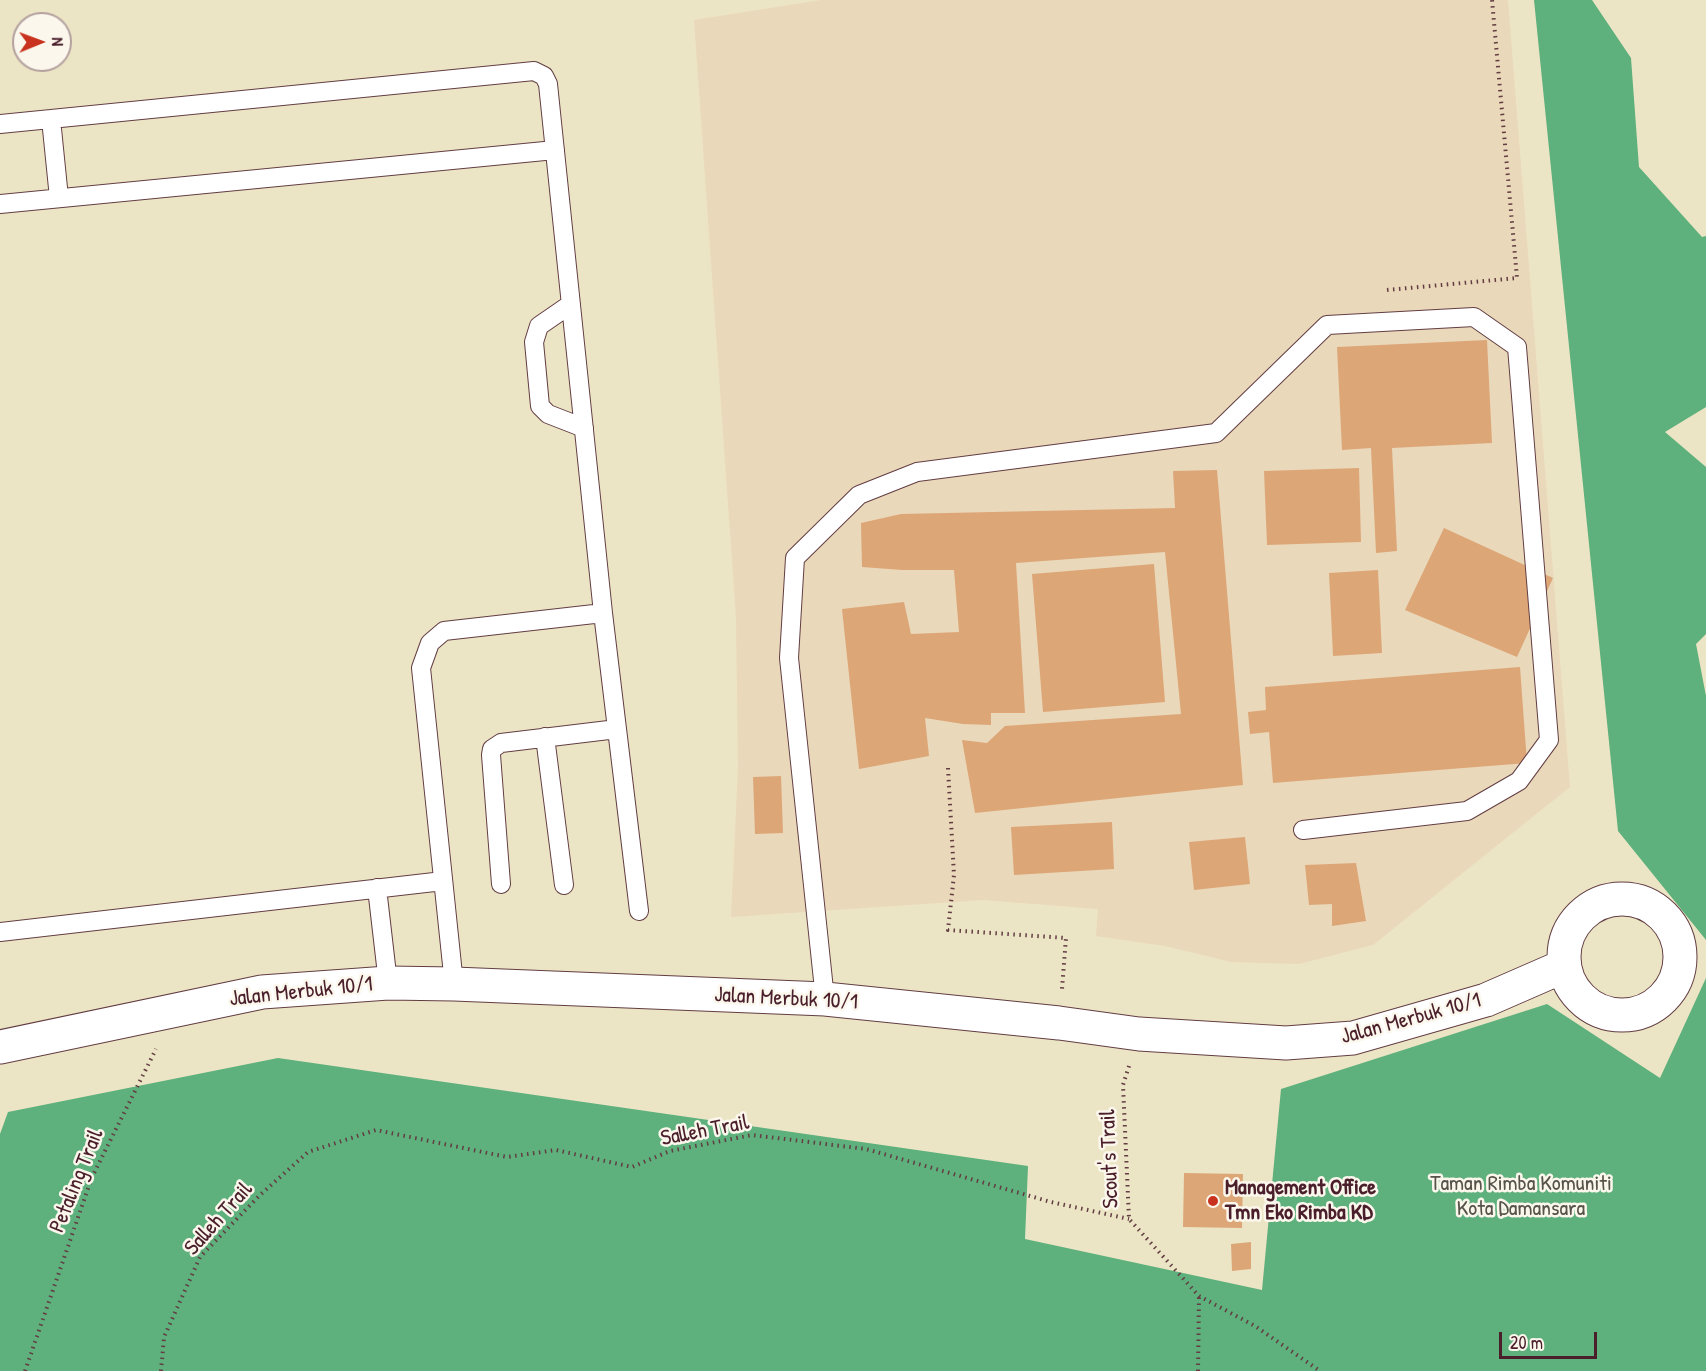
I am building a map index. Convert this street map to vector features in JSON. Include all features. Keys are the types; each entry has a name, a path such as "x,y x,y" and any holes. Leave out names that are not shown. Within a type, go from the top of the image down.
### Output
{"street":[{"name":"Jalan Merbuk 10/1","path":"0,1047 262,992 388,983 825,999 1059,1023 1139,1034 1286,1043 1353,1038 1486,1000 1564,966"}],"lane":[{"path":"0,124 534,71 544,76 548,84 603,613 639,911"},
{"path":"51,119 59,198"},
{"path":"0,204 555,150"},
{"path":"571,303 539,326 534,342 540,406 548,414 584,428"},
{"path":"825,999 789,658 795,558 860,495 917,472 1216,434 1327,325 1474,317 1517,347 1549,740 1519,781 1467,811 1303,830"},
{"path":"454,984 421,668 430,643 444,631 603,613"},
{"path":"501,884 492,749 501,743 617,729"},
{"path":"545,738 564,885"},
{"path":"0,932 443,880"},
{"path":"377,888 388,983"}],"path":[{"path":"1387,290 1517,278 1492,0"},
{"path":"948,768 954,875 948,930 1066,938 1059,1023"},
{"name":"Petaling Trail","path":"25,1371 92,1177 175,1011"},
{"name":"Scout's Trail","path":"1139,1034 1123,1085 1129,1219 1199,1296 1254,1326 1320,1371"},
{"name":"Salleh Trail","path":"161,1371 164,1337 201,1257 259,1196 308,1152 376,1130 507,1157 556,1150 632,1167 670,1151 752,1135 866,1149 1051,1202 1129,1219"},
{"path":"1198,1371 1199,1296"}],"shaded area":[{"path":"821,0 1508,0 1570,787 1373,945 1299,964 1231,962 1165,946 1096,936 1098,909 983,900 731,917 738,768 736,618 694,20"}],"green space":[{"path":"1534,0 1592,0 1631,58 1639,167 1702,237 1706,236 1706,407 1665,432 1706,467 1706,634 1696,644 1706,696 1706,940 1618,831"},
{"name":"Taman Rimba Komuniti Kota Damansara","path":"1706,978 1706,1371 0,1371 0,1134 8,1112 278,1058 1028,1166 1025,1239 1262,1290 1281,1089 1547,1004 1660,1078"}],"building":[{"path":"1487,340 1492,443 1392,448 1397,551 1376,553 1371,448 1342,450 1337,347"},
{"path":"1359,468 1361,542 1267,545 1264,471"},
{"path":"1217,470 1243,785 975,813 962,740 987,743 1005,726 1181,714 1165,552 1016,563 1025,713 991,713 991,725 963,724 925,718 929,756 859,769 842,609 904,602 911,634 959,632 954,570 862,567 861,523 901,514 1175,508 1173,471"},
{"path":"1444,528 1553,578 1517,657 1405,610"},
{"path":"1154,564 1165,702 1043,712 1032,574"},
{"path":"1378,570 1382,653 1333,656 1329,573"},
{"path":"1520,667 1527,763 1273,783 1269,732 1250,734 1248,712 1266,710 1265,687"},
{"path":"781,776 783,833 755,834 753,777"},
{"path":"1112,822 1114,869 1014,875 1011,827"},
{"path":"1245,837 1250,884 1194,890 1189,842"},
{"path":"1356,863 1366,921 1332,926 1332,904 1309,905 1305,865"},
{"name":"Management Office Tmn Eko Rimba KD","path":"1184,1173 1243,1174 1242,1228 1183,1227"},
{"path":"1251,1242 1251,1269 1232,1271 1231,1244"}],"place":[{"name":"Management Office Tmn Eko Rimba KD","path":"1213,1201"}]}
